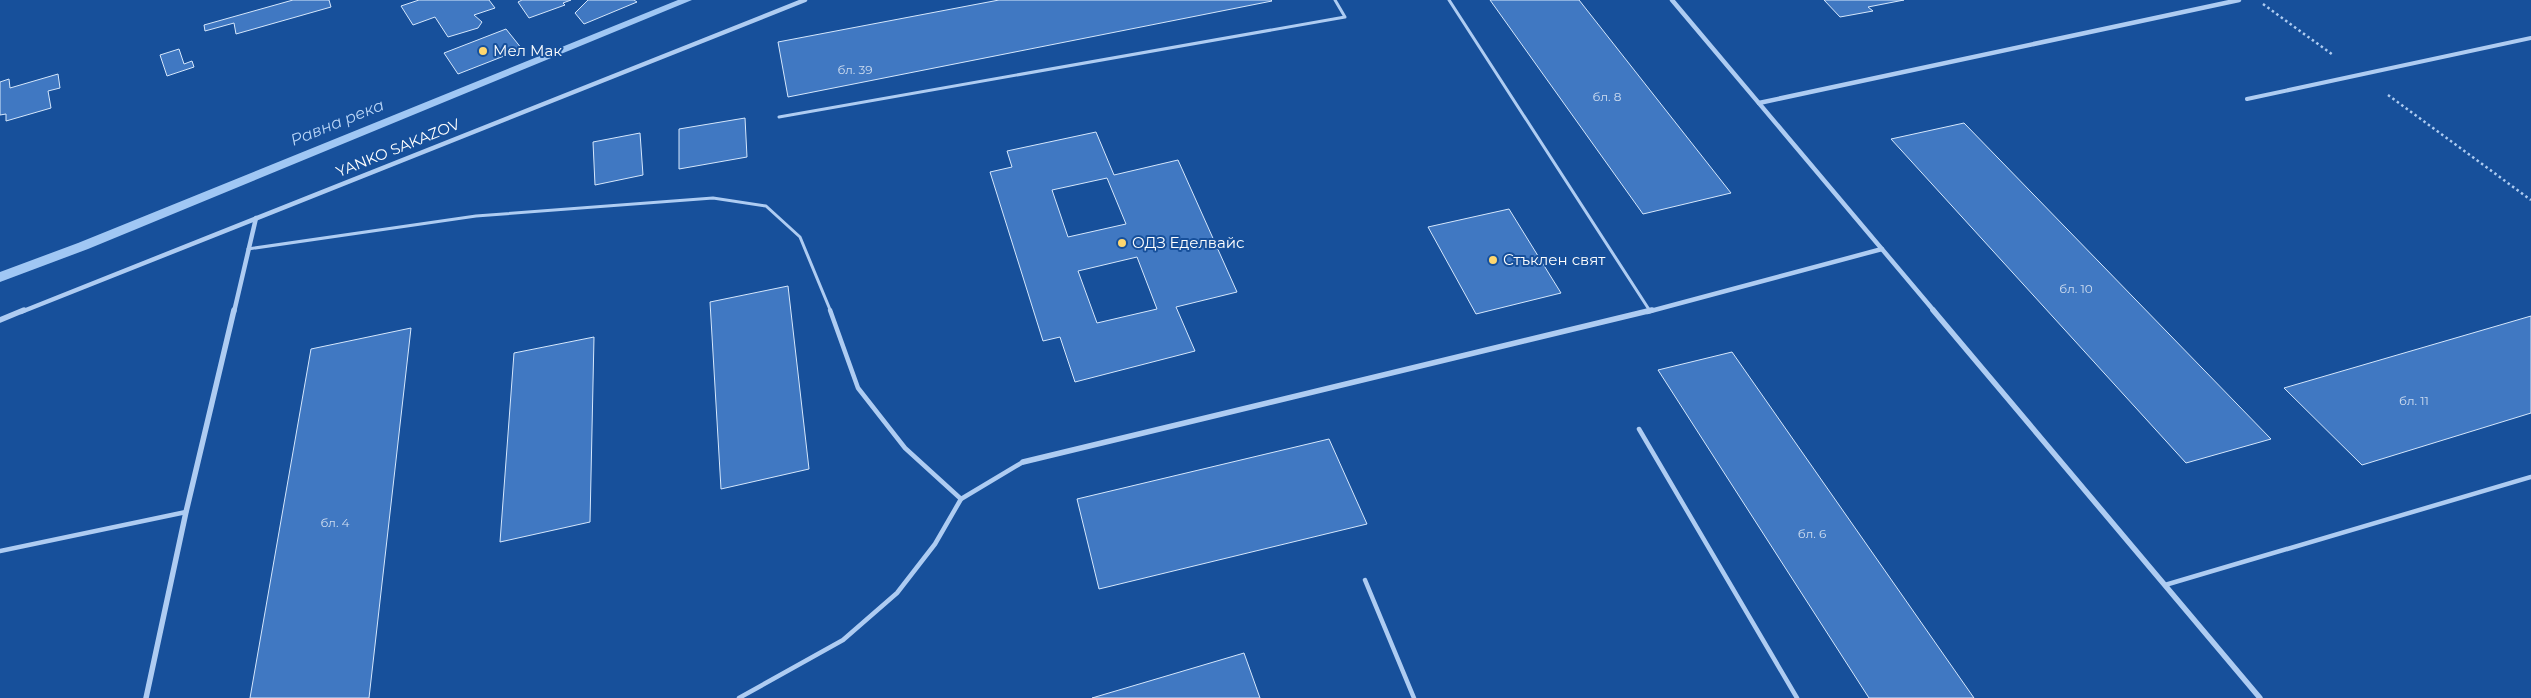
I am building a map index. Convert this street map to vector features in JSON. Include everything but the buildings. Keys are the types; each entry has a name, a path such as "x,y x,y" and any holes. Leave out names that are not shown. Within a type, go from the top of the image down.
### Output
{"street":[{"name":"YANKO SAKAZOV","path":"0,320 804,0"},
{"path":"1672,0 2260,698"},
{"path":"1759,103 2239,0"},
{"path":"2247,99 2531,38"},
{"path":"146,698 186,512 256,218"},
{"path":"1023,462 1650,311 1882,249"}],"lane":[{"path":"779,118 1345,17 1335,0"},
{"path":"1448,0 1650,311"},
{"path":"248,249 476,216 713,198 766,206 800,237 830,308 858,388 905,448 961,499"},
{"path":"1639,429 1797,698"},
{"path":"739,698 843,640 897,593 935,544 961,499 1023,462"},
{"path":"2165,585 2531,477"},
{"path":"0,551 186,512"},
{"path":"1365,580 1414,698"}],"path":[{"path":"2258,0 2531,200"}],"waterway":[{"name":"Равна река","path":"0,277 83,246 687,0"}],"place":[{"name":"Мел Мак","path":"483,51"},
{"name":"ОДЗ Еделвайс","path":"1122,243"},
{"name":"Стъклен свят","path":"1493,260"}]}
